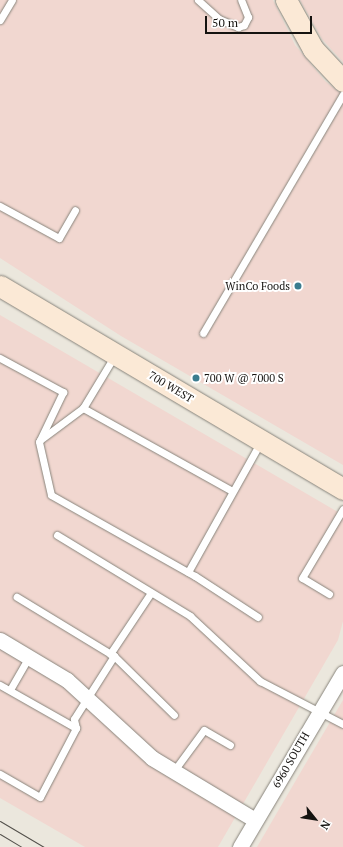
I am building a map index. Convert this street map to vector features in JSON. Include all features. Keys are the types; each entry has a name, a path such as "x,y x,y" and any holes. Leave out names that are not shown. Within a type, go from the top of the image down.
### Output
{"main road":[{"path":"286,0 313,49 343,81"},
{"name":"700 WEST","path":"0,286 343,488"}],"street":[{"path":"1,642 29,656 87,696 132,741 173,772 255,820"},
{"name":"6960 SOUTH","path":"240,847 343,672"}],"lane":[{"path":"0,20 12,0"},
{"path":"198,0 219,20 238,27 244,25 248,17 241,0"},
{"path":"202,333 343,94"},
{"path":"0,206 59,238 75,210"},
{"path":"39,442 83,408 116,354"},
{"path":"0,358 63,392 39,442 51,495 188,572 258,617"},
{"path":"83,408 232,491"},
{"path":"188,572 261,440"},
{"path":"329,594 302,578 343,509"},
{"path":"57,535 150,594 190,616 260,681 343,724"},
{"path":"0,774 40,797 76,728 74,719 150,594"},
{"path":"17,597 112,655 174,715"},
{"path":"11,688 29,656"},
{"path":"0,685 11,688 76,728"},
{"path":"173,772 204,730 230,745"}],"shaded area":[{"path":"0,0 273,0 295,45 325,81 343,95 343,465 121,336 0,258"},
{"path":"300,0 343,0 343,62 322,39"},
{"path":"0,315 343,515 343,621 338,640 218,847 85,847 0,798"},
{"path":"343,700 343,847 257,847 299,775"}],"tram line":[{"path":"0,821 44,847"},
{"path":"0,834 22,847"}],"place":[{"name":"WinCo Foods","path":"298,286"},
{"name":"700 W @ 7000 S","path":"196,378"}]}
